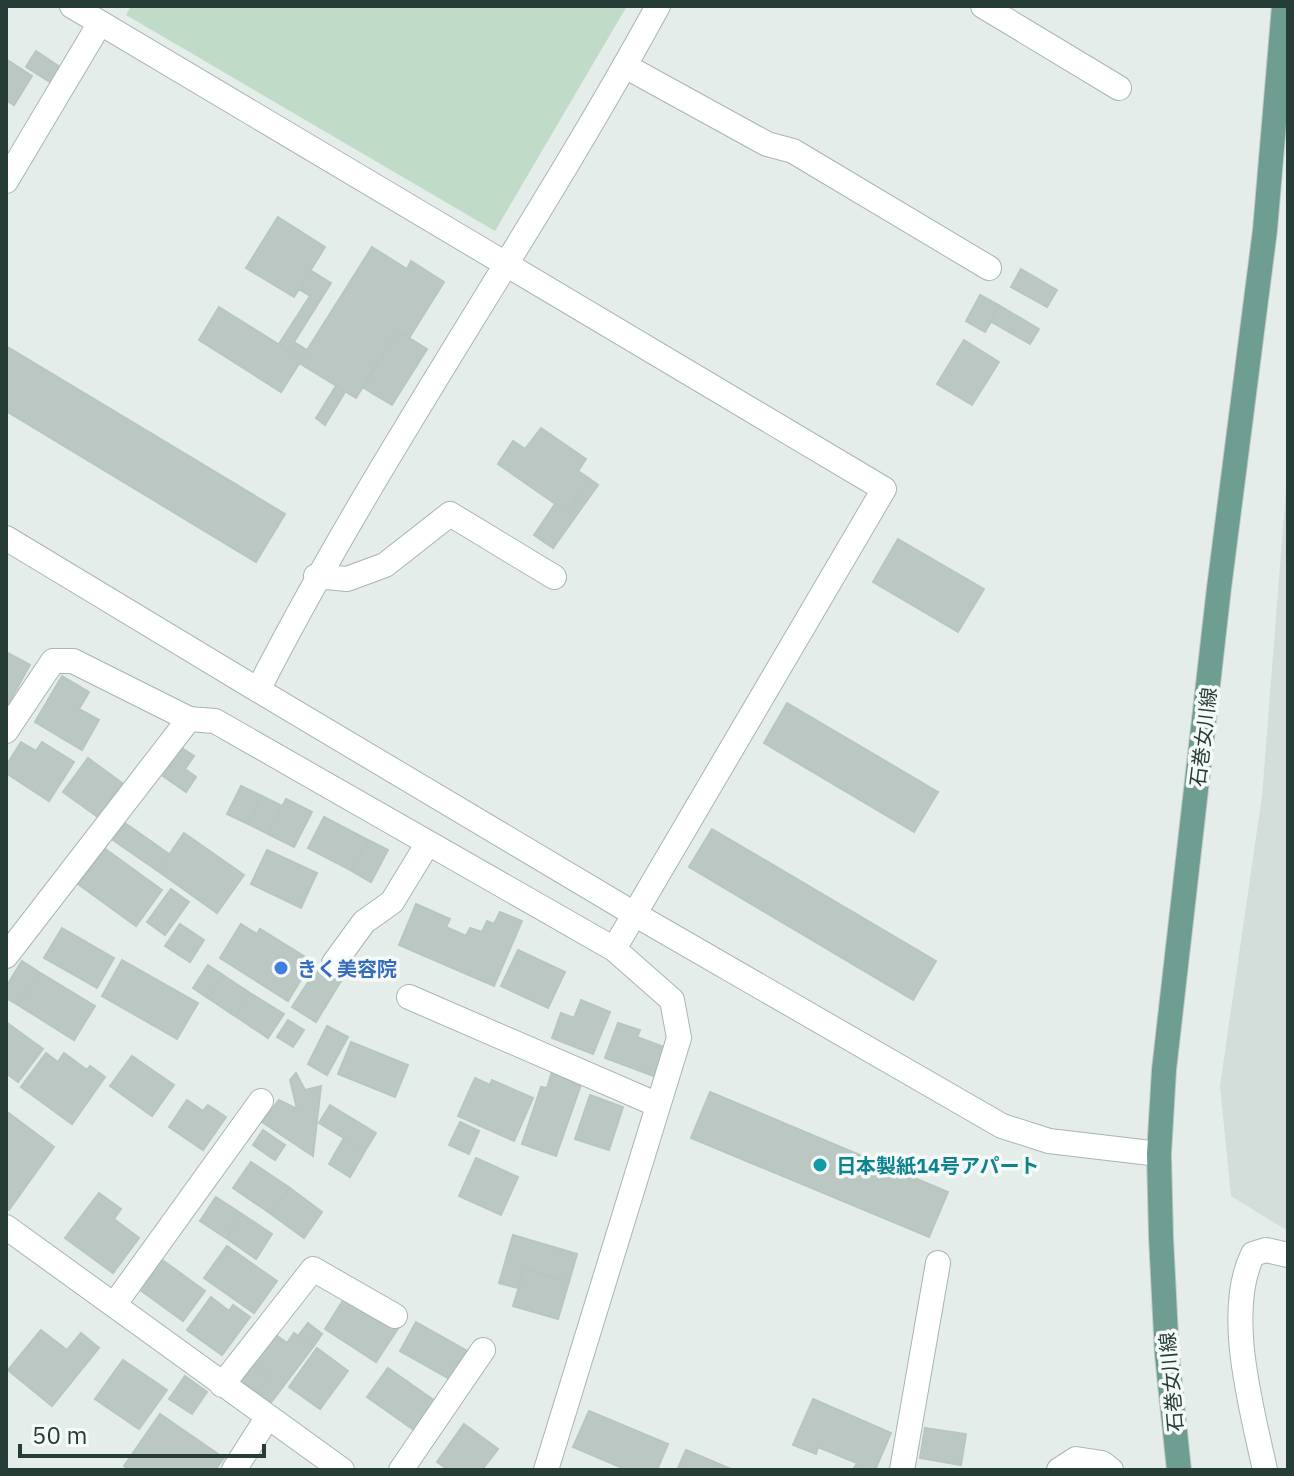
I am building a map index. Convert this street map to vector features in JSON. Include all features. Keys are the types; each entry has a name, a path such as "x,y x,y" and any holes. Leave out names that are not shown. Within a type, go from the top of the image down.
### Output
{"main road":[{"name":"石巻女川線","path":"1179,1470 1167,1355 1159,1154 1177,942 1265,230 1284,6"}],"street":[{"path":"72,6 884,489 614,949"},
{"path":"258,690 316,576 508,265 658,6"},
{"path":"983,6 1119,88"},
{"path":"6,181 100,23"},
{"path":"625,66 767,144 793,151 989,268"},
{"path":"316,576 347,579 385,565 450,514 554,577"},
{"path":"6,538 636,915 1002,1126 1049,1141 1159,1154"},
{"path":"6,731 53,661 73,661 189,719 215,721 614,949 672,1000 679,1038 546,1470"},
{"path":"6,956 189,719"},
{"path":"334,963 364,922 392,902 428,843"},
{"path":"409,997 658,1105"},
{"path":"114,1305 261,1101"},
{"path":"6,1227 342,1470"},
{"path":"1265,1470 1248,1386 1242,1336 1242,1288 1245,1270 1253,1254 1266,1250 1288,1255"},
{"path":"902,1470 938,1263"},
{"path":"222,1385 313,1269 395,1316"},
{"path":"401,1470 483,1350"},
{"path":"234,1470 267,1418"},
{"path":"1059,1470 1076,1459 1102,1463 1111,1470"}],"shaded area":[{"path":"1288,464 1288,1231 1231,1196 1220,1086 1262,796"}],"green space":[{"path":"131,6 627,6 495,231 126,15"}],"building":[{"path":"36,51 63,69 53,84 26,67"},
{"path":"6,59 32,76 14,105 6,100"},
{"path":"278,217 325,247 294,297 246,268"},
{"path":"372,247 407,269 411,261 444,282 409,338 398,331 356,398 299,363"},
{"path":"1021,269 1057,290 1047,307 1011,287"},
{"path":"310,270 331,283 294,342 307,350 302,359 279,344 310,296 299,289"},
{"path":"980,295 1000,306 985,332 966,321"},
{"path":"1000,306 1039,329 1030,344 990,321"},
{"path":"219,307 302,359 281,392 199,340"},
{"path":"398,331 427,349 392,405 362,387"},
{"path":"964,340 999,362 972,405 937,384"},
{"path":"6,346 285,514 256,562 6,411"},
{"path":"336,386 345,392 325,425 316,418"},
{"path":"541,428 586,459 578,471 590,479 567,512 498,464 513,441 525,449"},
{"path":"590,479 598,485 553,548 534,535 555,504 567,512"},
{"path":"898,539 984,589 958,632 873,582"},
{"path":"6,652 30,665 6,708"},
{"path":"62,676 89,692 79,709 99,720 82,750 35,722"},
{"path":"787,703 938,792 914,832 764,743"},
{"path":"21,742 36,751 42,742 74,762 49,801 6,773 6,766"},
{"path":"182,748 194,756 185,769 196,777 186,792 163,776"},
{"path":"88,758 122,783 98,817 63,792"},
{"path":"241,786 262,796 248,824 227,814"},
{"path":"262,796 282,806 268,834 248,824"},
{"path":"286,799 312,812 294,847 268,834"},
{"path":"324,817 368,840 352,871 308,848"},
{"path":"125,823 169,854 158,871 113,840"},
{"path":"712,829 936,961 913,1000 689,867"},
{"path":"184,833 244,875 217,913 158,871"},
{"path":"368,840 388,850 371,882 352,871"},
{"path":"104,848 162,890 136,926 78,884"},
{"path":"267,850 317,873 301,908 251,884"},
{"path":"171,889 189,902 165,935 147,922"},
{"path":"416,904 450,919 446,927 466,936 470,928 482,932 487,921 494,924 500,912 522,921 494,986 399,945"},
{"path":"180,924 204,940 190,962 165,946"},
{"path":"241,924 257,934 260,929 312,961 288,1001 220,958"},
{"path":"62,928 114,958 97,988 44,958"},
{"path":"518,950 565,972 548,1008 501,986"},
{"path":"122,960 198,1003 177,1039 102,996"},
{"path":"22,961 39,972 18,1005 6,998 6,987"},
{"path":"208,965 223,975 208,998 193,988"},
{"path":"318,967 341,981 316,1022 292,1007"},
{"path":"39,972 95,1006 74,1040 18,1005"},
{"path":"223,975 250,993 235,1016 208,998"},
{"path":"250,993 284,1014 268,1038 235,1016"},
{"path":"581,1000 610,1012 593,1054 552,1038 561,1013 574,1018"},
{"path":"288,1020 304,1030 293,1047 277,1037"},
{"path":"6,1022 43,1049 18,1082 6,1073"},
{"path":"618,1023 640,1030 637,1037 667,1048 656,1077 605,1058"},
{"path":"327,1026 348,1037 327,1075 308,1064"},
{"path":"351,1042 408,1065 395,1097 338,1074"},
{"path":"46,1053 58,1062 64,1053 87,1070 90,1066 105,1077 72,1124 21,1087"},
{"path":"132,1056 174,1085 152,1116 110,1086"},
{"path":"552,1072 582,1082 556,1156 522,1144 541,1087 547,1088"},
{"path":"296,1073 305,1090 321,1086 313,1156 262,1122 279,1100 297,1109 290,1080"},
{"path":"475,1078 490,1085 492,1080 533,1098 514,1141 458,1116"},
{"name":"日本製紙14号アパート","path":"710,1092 948,1192 929,1237 691,1138"},
{"path":"590,1095 623,1107 609,1150 575,1139"},
{"path":"187,1100 203,1111 208,1105 226,1117 203,1150 169,1127"},
{"path":"330,1105 376,1133 365,1151 319,1123"},
{"path":"6,1111 54,1147 9,1210 6,1208"},
{"path":"460,1122 479,1131 469,1154 449,1145"},
{"path":"263,1130 285,1145 275,1160 253,1145"},
{"path":"344,1138 365,1151 350,1177 329,1164"},
{"path":"476,1158 518,1177 501,1215 459,1196"},
{"path":"251,1162 290,1188 271,1214 233,1188"},
{"path":"290,1188 322,1212 304,1238 271,1214"},
{"path":"99,1193 121,1209 114,1219 139,1238 113,1273 65,1238"},
{"path":"216,1197 242,1214 226,1238 200,1221"},
{"path":"242,1214 272,1234 256,1259 226,1238"},
{"path":"513,1235 577,1254 569,1282 525,1268 518,1288 499,1283"},
{"path":"227,1246 277,1281 254,1313 204,1278"},
{"path":"161,1259 205,1291 183,1321 139,1289"},
{"path":"525,1268 569,1282 558,1319 513,1306"},
{"path":"347,1294 399,1327 376,1362 325,1329"},
{"path":"211,1297 229,1311 233,1305 250,1317 222,1355 187,1330"},
{"path":"416,1322 469,1352 453,1381 400,1351"},
{"path":"308,1323 322,1334 313,1347 298,1336"},
{"path":"41,1330 67,1350 81,1333 99,1348 52,1406 8,1370"},
{"path":"272,1332 287,1343 294,1333 313,1347 269,1405 256,1395 269,1377 249,1362"},
{"path":"317,1348 348,1371 320,1409 289,1387"},
{"path":"123,1360 167,1390 139,1429 95,1399"},
{"path":"252,1364 269,1377 256,1395 238,1381"},
{"path":"388,1368 435,1401 414,1430 367,1397"},
{"path":"185,1376 207,1392 192,1414 169,1399"},
{"path":"813,1399 891,1433 875,1470 853,1470 857,1463 818,1447 816,1454 793,1445"},
{"path":"589,1411 668,1444 657,1470 627,1470 573,1447"},
{"path":"160,1414 224,1458 215,1470 130,1470 124,1466"},
{"path":"464,1424 498,1449 482,1470 449,1470 437,1462"},
{"path":"925,1428 966,1434 961,1465 920,1458"},
{"path":"686,1450 733,1470 677,1470"}],"place":[{"name":"きく美容院","path":"281,968"},
{"name":"日本製紙14号アパート","path":"820,1165"}]}
